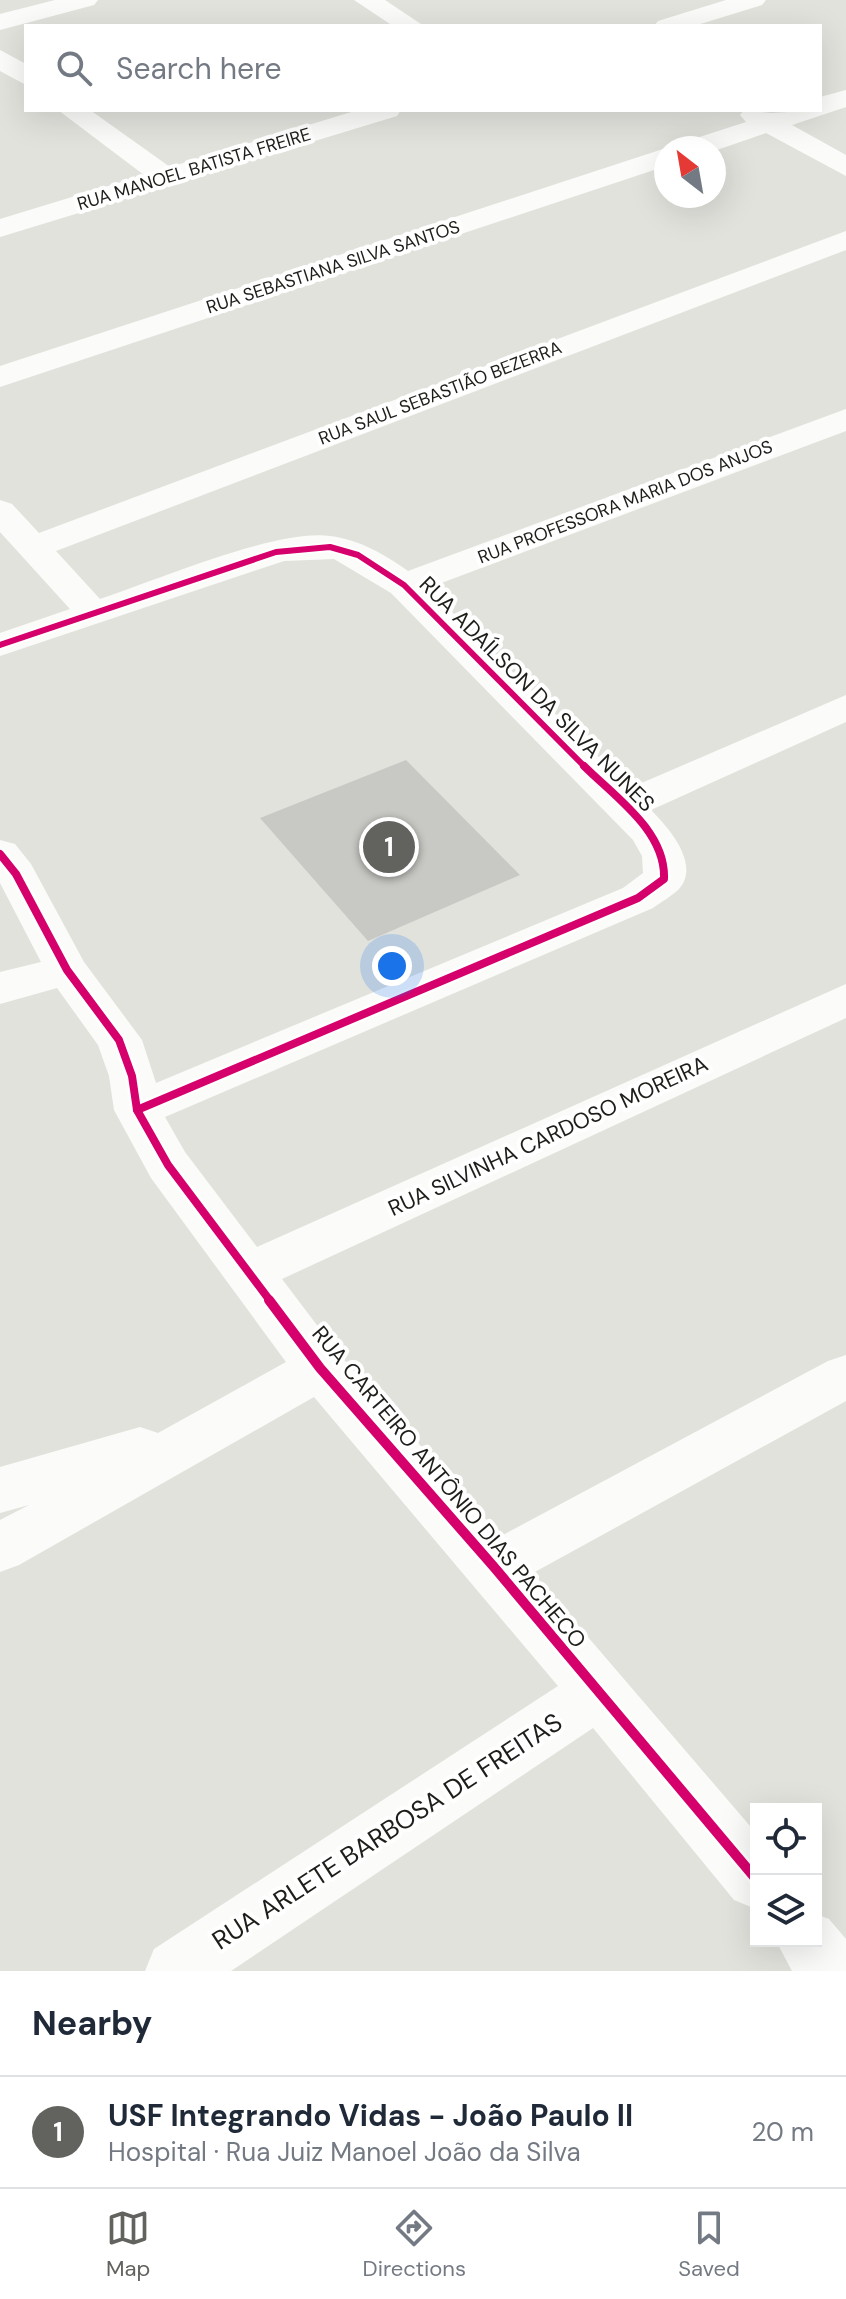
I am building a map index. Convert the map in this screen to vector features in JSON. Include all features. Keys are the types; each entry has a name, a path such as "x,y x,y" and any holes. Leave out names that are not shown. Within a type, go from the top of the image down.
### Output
{"street":[{"path":"0,22 85,0"},
{"path":"367,0 408,24"},
{"path":"683,0 709,14"},
{"path":"674,24 753,0"},
{"path":"0,58 24,76"},
{"path":"822,105 846,98"},
{"path":"75,112 165,177"},
{"name":"RUA MANOEL BATISTA FREIRE","path":"0,228 380,112"},
{"path":"718,136 757,117 794,112"},
{"path":"757,117 846,167"},
{"name":"RUA SEBASTIANA SILVA SANTOS","path":"0,377 654,161"},
{"name":"RUA SAUL SEBASTIÃO BEZERRA","path":"34,547 846,240"},
{"name":"RUA PROFESSORA MARIA DOS ANJOS","path":"404,585 846,419"},
{"path":"0,511 94,614"},
{"name":"RUA ADAÍLSON DA SILVA NUNES","path":"0,645 276,552 306,545 343,547 364,556 404,585 624,806 657,842 667,859 664,879 638,898 137,1110"},
{"path":"624,806 846,707"},
{"name":"RUA CARTEIRO ANTÔNIO DIAS PACHECO","path":"0,854 16,874 67,970 119,1040 132,1076 137,1110 168,1165 320,1368 494,1567 753,1875"},
{"path":"0,988 67,970"},
{"name":"RUA SILVINHA CARDOSO MOREIRA","path":"250,1272 846,1000"},
{"path":"0,1548 320,1368"},
{"path":"494,1567 846,1376"},
{"path":"0,1490 213,1428"},
{"name":"RUA ARLETE BARBOSA DE FREITAS","path":"176,1971 599,1691"},
{"path":"812,1947 832,1971"}],"building":[{"path":"406,760 520,875 368,941 260,818"}],"cycle path":[{"path":"0,645 276,552 315,546 344,550 372,563 404,585 640,823 654,838 663,856 664,879 638,898 137,1110"},
{"path":"0,854 16,874 67,970 119,1040 132,1076 137,1110 168,1165 320,1368 494,1567 753,1875"}],"place":[{"name":"USF Integrando Vidas - João Paulo II","path":"389,847"}]}
